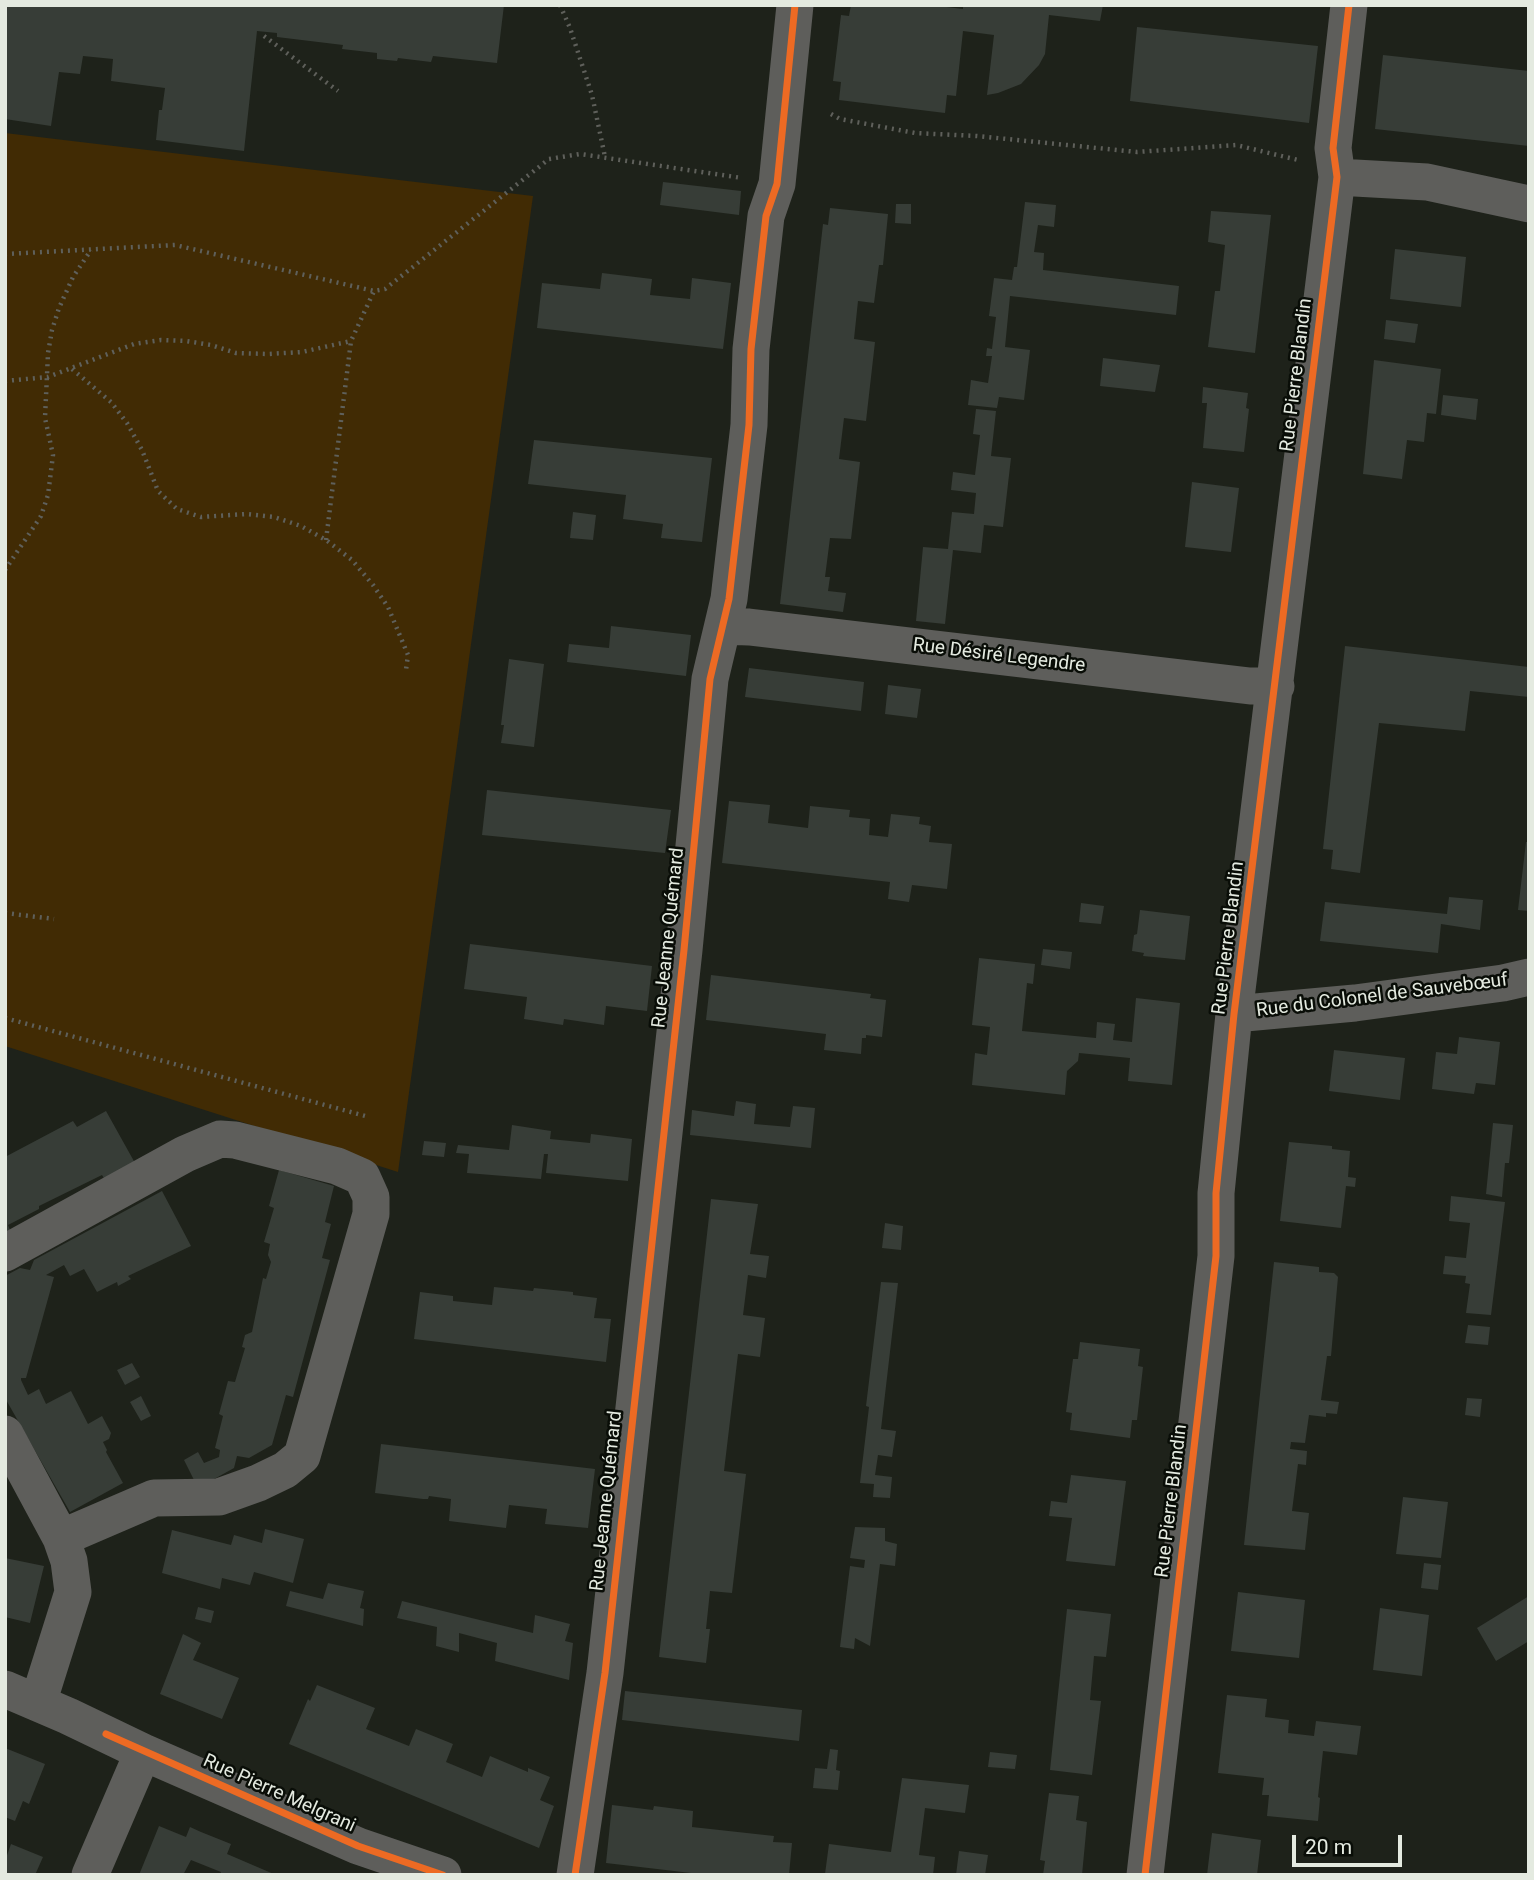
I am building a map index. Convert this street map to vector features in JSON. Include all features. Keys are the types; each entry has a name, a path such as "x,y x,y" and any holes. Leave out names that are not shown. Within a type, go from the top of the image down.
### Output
{"street":[{"name":"Rue Jeanne Quémard","path":"575,1875 605,1673 683,962 710,679 729,599 749,425 751,349 766,216 777,184 795,5"},
{"name":"Rue Pierre Blandin","path":"1145,1875 1216,1256 1216,1193 1234,1014 1276,686 1328,166 1333,148 1349,5"},
{"path":"1328,166 1427,182 1529,204"},
{"name":"Rue Désiré Legendre","path":"723,626 1250,686 1276,686"},
{"name":"Rue du Colonel de Sauvebœuf","path":"1234,1014 1355,1003 1503,984 1529,977"},
{"path":"5,1253 185,1154 220,1139 235,1140 337,1166 362,1177 372,1197 371,1214 302,1456 285,1470 219,1497 154,1498 61,1538"},
{"path":"5,1434 61,1538 69,1561 74,1592 22,1696"},
{"name":"Rue Pierre Melgrani","path":"22,1696 358,1846 443,1875"},
{"path":"90,1875 143,1752"}],"path":[{"path":"559,5 570,28 592,95 606,157"},
{"path":"264,37 338,91"},
{"path":"831,114 915,133 977,136 1137,152 1236,145 1328,166"},
{"path":"5,254 175,245 374,291 385,289 549,159 580,153 746,178 747,172"},
{"path":"6,569 41,516 48,495 53,455 45,418 48,353 59,308 73,277 92,250"},
{"path":"326,540 351,341 374,291"},
{"path":"5,382 48,377 134,344 161,340 211,345 236,353 268,354 302,352 351,341"},
{"path":"72,369 93,384 127,423 142,450 158,491 177,509 201,516 246,514 274,517 301,526 326,540 352,560 388,607 408,655 406,670"},
{"path":"5,913 54,919"},
{"path":"5,1018 369,1117"}],"shaded area":[{"path":"5,133 533,196 398,1172 5,1046"}],"building":[{"path":"5,5 504,5 497,63 433,56 431,62 398,58 397,61 377,59 377,53 342,49 343,45 277,37 277,33 257,31 244,151 156,140 159,110 162,110 165,88 111,81 113,59 83,56 80,74 59,72 51,126 5,119"},
{"path":"851,5 930,5 963,9 963,5 1103,5 1100,21 1049,15 1045,54 1039,65 1021,84 998,93 987,95 994,35 963,31 956,96 947,95 945,113 839,100 841,82 833,81 841,15 849,16"},
{"path":"1137,27 1318,46 1309,123 1130,101"},
{"path":"1383,55 1529,71 1529,146 1375,129"},
{"path":"663,182 741,191 739,215 660,205"},
{"path":"1025,202 1056,205 1054,227 1038,225 1034,252 1044,253 1043,270 1179,286 1176,315 1010,296 1005,347 1030,350 1024,400 999,397 997,408 968,405 971,380 988,383 992,356 986,356 987,348 992,349 996,317 989,316 994,278 1012,280 1014,267 1017,267"},
{"path":"896,204 911,204 911,224 895,223"},
{"path":"830,208 888,214 883,265 879,265 874,303 858,301 854,339 875,342 866,421 844,418 839,459 860,462 851,539 830,538 825,577 830,577 828,591 846,593 843,612 780,604 823,224 828,225"},
{"path":"1211,211 1271,215 1255,353 1208,347 1215,291 1220,291 1225,245 1208,242"},
{"path":"1395,249 1466,257 1461,307 1390,299"},
{"path":"602,273 652,279 650,295 690,299 692,278 731,283 723,349 537,328 542,283 600,289"},
{"path":"1386,320 1418,324 1415,343 1384,339"},
{"path":"1103,358 1160,365 1155,392 1100,386"},
{"path":"1374,360 1441,369 1436,414 1427,413 1424,442 1407,440 1402,479 1363,474"},
{"path":"1203,387 1248,393 1244,452 1203,448 1207,403 1202,403"},
{"path":"1443,395 1478,399 1476,420 1441,415"},
{"path":"976,409 996,411 991,456 1011,458 1003,527 984,525 981,553 953,550 945,624 916,621 923,547 948,549 952,512 974,514 976,493 951,490 953,472 975,475 980,435 973,434"},
{"path":"534,440 712,458 702,542 661,538 663,524 623,519 626,495 528,484"},
{"path":"1192,482 1239,488 1231,552 1185,547"},
{"path":"573,512 596,515 593,540 570,538"},
{"path":"611,626 691,635 686,676 567,662 569,644 609,648"},
{"path":"1345,646 1529,667 1529,697 1470,691 1465,731 1379,723 1360,873 1331,869 1333,850 1323,849"},
{"path":"509,659 544,664 534,747 501,743"},
{"path":"749,668 864,682 861,711 745,697"},
{"path":"888,685 921,689 917,718 885,714"},
{"path":"487,790 671,810 665,853 482,835"},
{"path":"729,801 770,805 768,823 808,828 810,806 850,810 849,817 870,819 869,835 888,837 891,814 920,817 919,824 931,826 929,842 952,844 947,889 912,885 909,902 888,899 890,882 722,863"},
{"path":"1526,842 1529,842 1529,911 1518,910"},
{"path":"1449,897 1483,900 1480,930 1441,924 1438,953 1320,941 1325,902 1447,914"},
{"path":"1081,903 1104,906 1101,924 1079,922"},
{"path":"1140,910 1190,916 1185,960 1143,956 1144,953 1132,951"},
{"path":"470,944 652,966 647,1011 606,1006 604,1025 564,1019 563,1025 524,1019 527,997 464,989"},
{"path":"1043,949 1072,952 1070,969 1041,965"},
{"path":"979,958 1035,964 1033,984 1027,983 1022,1031 1096,1038 1097,1022 1115,1024 1113,1040 1132,1042 1136,998 1180,1003 1172,1085 1128,1081 1130,1058 1079,1053 1078,1061 1067,1071 1065,1095 972,1085 975,1053 987,1055 990,1027 972,1025"},
{"path":"711,975 871,994 870,998 886,1000 882,1037 866,1035 866,1038 862,1038 861,1054 824,1050 826,1034 706,1020"},
{"path":"1459,1037 1500,1042 1495,1085 1476,1083 1474,1094 1432,1089 1436,1052 1457,1054"},
{"path":"1334,1050 1405,1058 1400,1100 1329,1091"},
{"path":"736,1101 756,1104 754,1124 790,1127 793,1106 815,1108 811,1148 690,1135 692,1110 734,1116"},
{"path":"106,1111 135,1163 105,1180 102,1175 39,1206 39,1209 8,1225 10,1230 5,1233 5,1157 73,1121 77,1127"},
{"path":"1493,1123 1513,1125 1509,1163 1505,1163 1502,1197 1486,1194"},
{"path":"512,1125 551,1131 550,1139 590,1143 591,1134 632,1139 628,1181 546,1173 548,1154 544,1154 541,1179 467,1173 469,1154 456,1153 458,1145 509,1150"},
{"path":"424,1141 446,1143 444,1157 422,1155"},
{"path":"1289,1142 1332,1146 1332,1149 1350,1151 1348,1177 1356,1178 1355,1187 1346,1186 1341,1228 1280,1221"},
{"path":"279,1170 334,1186 325,1222 331,1224 322,1258 330,1260 293,1397 286,1395 272,1445 249,1458 237,1456 234,1468 198,1488 184,1460 198,1452 204,1463 219,1457 220,1450 215,1448 223,1416 219,1414 228,1381 235,1382 245,1348 242,1347 245,1335 252,1332 263,1278 266,1279 271,1262 268,1255 270,1244 264,1242 274,1208 269,1206"},
{"path":"162,1191 191,1246 128,1276 131,1279 118,1286 117,1282 97,1292 84,1269 70,1276 64,1265 46,1275 54,1277 26,1378 21,1380 28,1395 39,1389 46,1404 71,1391 88,1424 102,1416 111,1433 109,1439 103,1442 106,1452 123,1483 70,1512 5,1398 5,1276 20,1268 30,1270 34,1260"},
{"path":"1451,1196 1505,1202 1491,1315 1466,1313 1470,1284 1465,1283 1466,1276 1443,1274 1445,1256 1466,1258 1470,1223 1449,1221"},
{"path":"711,1199 758,1204 750,1254 769,1256 766,1278 748,1275 743,1315 765,1318 760,1357 738,1354 724,1471 746,1474 732,1593 710,1591 706,1629 710,1629 706,1663 659,1657"},
{"path":"885,1223 903,1226 901,1250 882,1248"},
{"path":"1274,1262 1319,1267 1319,1272 1334,1273 1338,1277 1331,1356 1327,1356 1321,1400 1339,1402 1337,1414 1326,1413 1326,1417 1309,1415 1305,1443 1291,1442 1290,1449 1307,1451 1306,1465 1298,1464 1292,1511 1309,1513 1305,1550 1244,1545"},
{"path":"881,1282 898,1283 881,1429 896,1431 892,1457 878,1455 875,1475 892,1477 890,1498 873,1497 874,1484 860,1483"},
{"path":"494,1287 573,1292 573,1295 597,1298 594,1318 611,1319 606,1362 414,1339 420,1292 453,1296 453,1301 492,1305"},
{"path":"1468,1325 1490,1327 1488,1345 1465,1343"},
{"path":"1080,1342 1140,1349 1138,1366 1143,1367 1137,1420 1132,1420 1130,1438 1070,1430 1072,1413 1066,1412 1073,1359 1078,1359"},
{"path":"132,1363 140,1377 125,1385 117,1370"},
{"path":"141,1396 151,1416 141,1421 130,1402"},
{"path":"1467,1398 1482,1399 1480,1417 1465,1415"},
{"path":"381,1444 595,1469 588,1528 545,1524 547,1509 509,1505 506,1528 449,1521 451,1499 429,1496 428,1499 423,1499 375,1493"},
{"path":"1071,1475 1126,1481 1115,1566 1066,1561 1072,1518 1049,1516 1051,1501 1067,1503"},
{"path":"1403,1497 1448,1502 1441,1558 1396,1554"},
{"path":"855,1527 885,1528 885,1541 897,1544 895,1566 880,1564 870,1646 855,1638 854,1649 840,1647 850,1566 864,1568 865,1560 850,1558"},
{"path":"265,1529 304,1539 293,1583 254,1572 250,1585 222,1578 220,1589 162,1573 172,1530 231,1545 234,1535 262,1543"},
{"path":"5,1558 44,1566 30,1623 5,1617"},
{"path":"1424,1563 1441,1565 1438,1590 1421,1588"},
{"path":"328,1583 364,1591 360,1608 364,1609 363,1626 286,1606 290,1591 323,1599"},
{"path":"1238,1592 1305,1600 1299,1658 1231,1651"},
{"path":"1529,1596 1529,1641 1496,1661 1477,1628"},
{"path":"402,1601 533,1633 535,1615 570,1624 565,1641 573,1643 569,1680 495,1661 497,1643 459,1633 459,1652 436,1646 437,1627 397,1618"},
{"path":"198,1607 214,1611 211,1623 195,1619"},
{"path":"1380,1608 1429,1615 1422,1676 1373,1670"},
{"path":"1067,1609 1111,1614 1106,1657 1094,1656 1090,1700 1101,1701 1092,1775 1050,1770"},
{"path":"183,1634 201,1643 193,1660 239,1678 222,1719 160,1694"},
{"path":"317,1685 375,1708 366,1729 409,1746 416,1729 453,1744 446,1762 482,1777 490,1756 528,1772 528,1768 550,1777 540,1800 554,1806 539,1848 289,1744 308,1699 310,1701"},
{"path":"625,1691 802,1710 799,1741 622,1720"},
{"path":"1227,1695 1267,1699 1265,1717 1289,1720 1288,1733 1314,1736 1316,1721 1361,1726 1357,1755 1323,1751 1318,1821 1267,1816 1269,1795 1262,1795 1264,1778 1218,1773"},
{"path":"5,1748 45,1764 29,1804 23,1801 15,1821 5,1817"},
{"path":"830,1749 838,1750 838,1790 813,1788 815,1768 827,1769"},
{"path":"990,1752 1017,1755 1015,1769 988,1767"},
{"path":"902,1778 969,1785 965,1813 925,1808 919,1855 935,1857 933,1875 825,1874 829,1844 891,1852"},
{"path":"1049,1793 1079,1796 1076,1820 1087,1822 1082,1875 1043,1875 1045,1861 1040,1860"},
{"path":"612,1805 653,1810 654,1806 693,1811 692,1827 774,1836 773,1842 792,1843 789,1875 708,1875 606,1863"},
{"path":"159,1826 186,1837 190,1827 231,1844 227,1854 276,1875 220,1875 221,1872 191,1860 183,1875 139,1875"},
{"path":"1212,1833 1261,1840 1257,1875 1207,1875"},
{"path":"11,1844 43,1857 35,1875 5,1875 5,1861"},
{"path":"959,1851 988,1855 985,1875 956,1875"}],"cycle path":[{"path":"575,1875 605,1673 684,950 710,679 729,599 749,425 751,349 766,216 777,184 795,5"},
{"path":"1145,1875 1216,1256 1216,1193 1234,1014 1337,177 1333,148 1349,5"},
{"path":"106,1734 358,1846 443,1875"}]}
